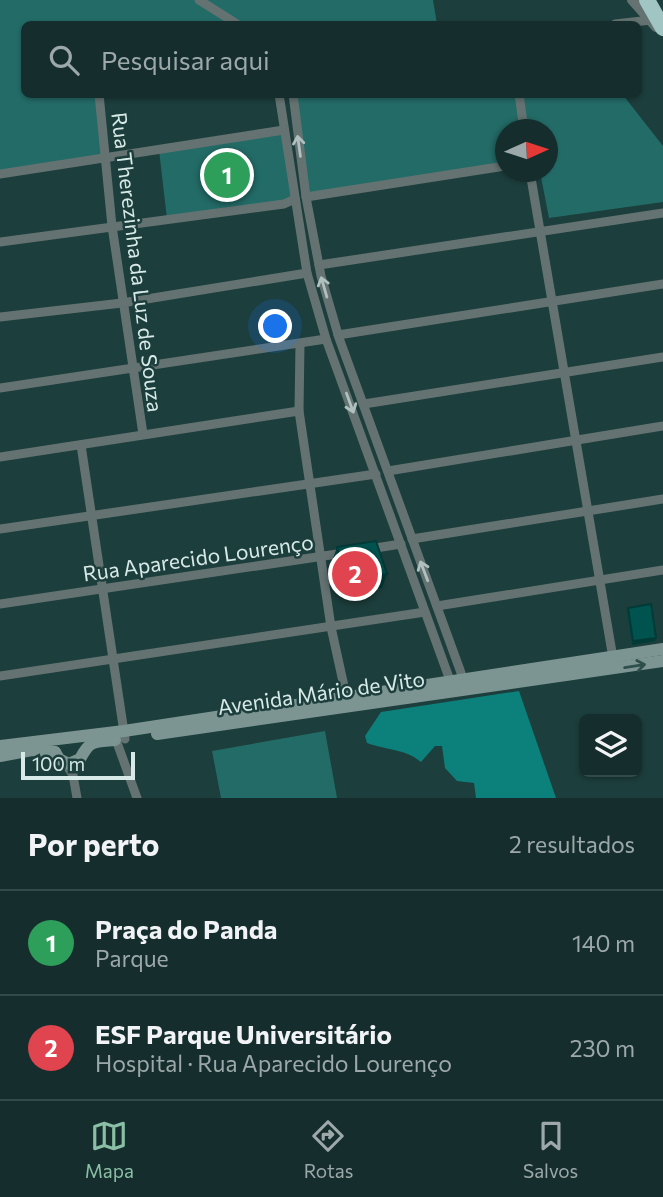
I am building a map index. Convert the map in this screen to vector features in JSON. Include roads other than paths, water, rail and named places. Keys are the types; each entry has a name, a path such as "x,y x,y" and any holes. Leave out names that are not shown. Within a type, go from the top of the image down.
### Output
{"highway":[{"path":"647,0 657,24"}],"main road":[{"name":"Avenida Mário de Vito","path":"65,763 94,742 120,735 347,703 663,649"},
{"name":"Avenida Mário de Vito","path":"451,685 663,661"},
{"name":"Avenida Mário de Vito","path":"0,746 75,735 120,735"},
{"path":"75,735 81,753"},
{"path":"55,752 58,737"},
{"path":"0,756 32,750 55,752 65,763"}],"street":[{"path":"199,0 232,21"},
{"path":"632,0 657,24 663,34"},
{"name":"Rua Therezinha da Luz de Souza","path":"99,98 112,226 143,434"},
{"path":"280,98 307,273 326,339 451,685"},
{"path":"294,98 306,197 319,265 338,335 437,606 451,685"},
{"path":"520,98 522,119"},
{"path":"0,174 284,130"},
{"path":"0,242 285,204 301,193 306,197 495,168"},
{"path":"532,182 613,657"},
{"path":"319,265 663,213"},
{"path":"0,317 122,303 307,273"},
{"path":"326,339 329,332 338,335 663,284"},
{"path":"0,388 326,339"},
{"path":"300,344 299,411 331,627 347,703"},
{"path":"364,404 663,357"},
{"path":"0,457 299,411"},
{"path":"0,529 310,482 376,474 382,478 388,471 663,426"},
{"path":"81,445 114,659 120,735 137,798"},
{"path":"412,539 663,499"},
{"name":"Rua Aparecido Lourenço","path":"0,604 401,544"},
{"path":"437,606 663,570"},
{"path":"0,676 425,612"},
{"path":"73,775 81,753"},
{"path":"65,763 73,775 77,798"}],"place":[{"name":"Praça do Panda","path":"227,175"},
{"name":"ESF Parque Universitário","path":"355,574"}]}
